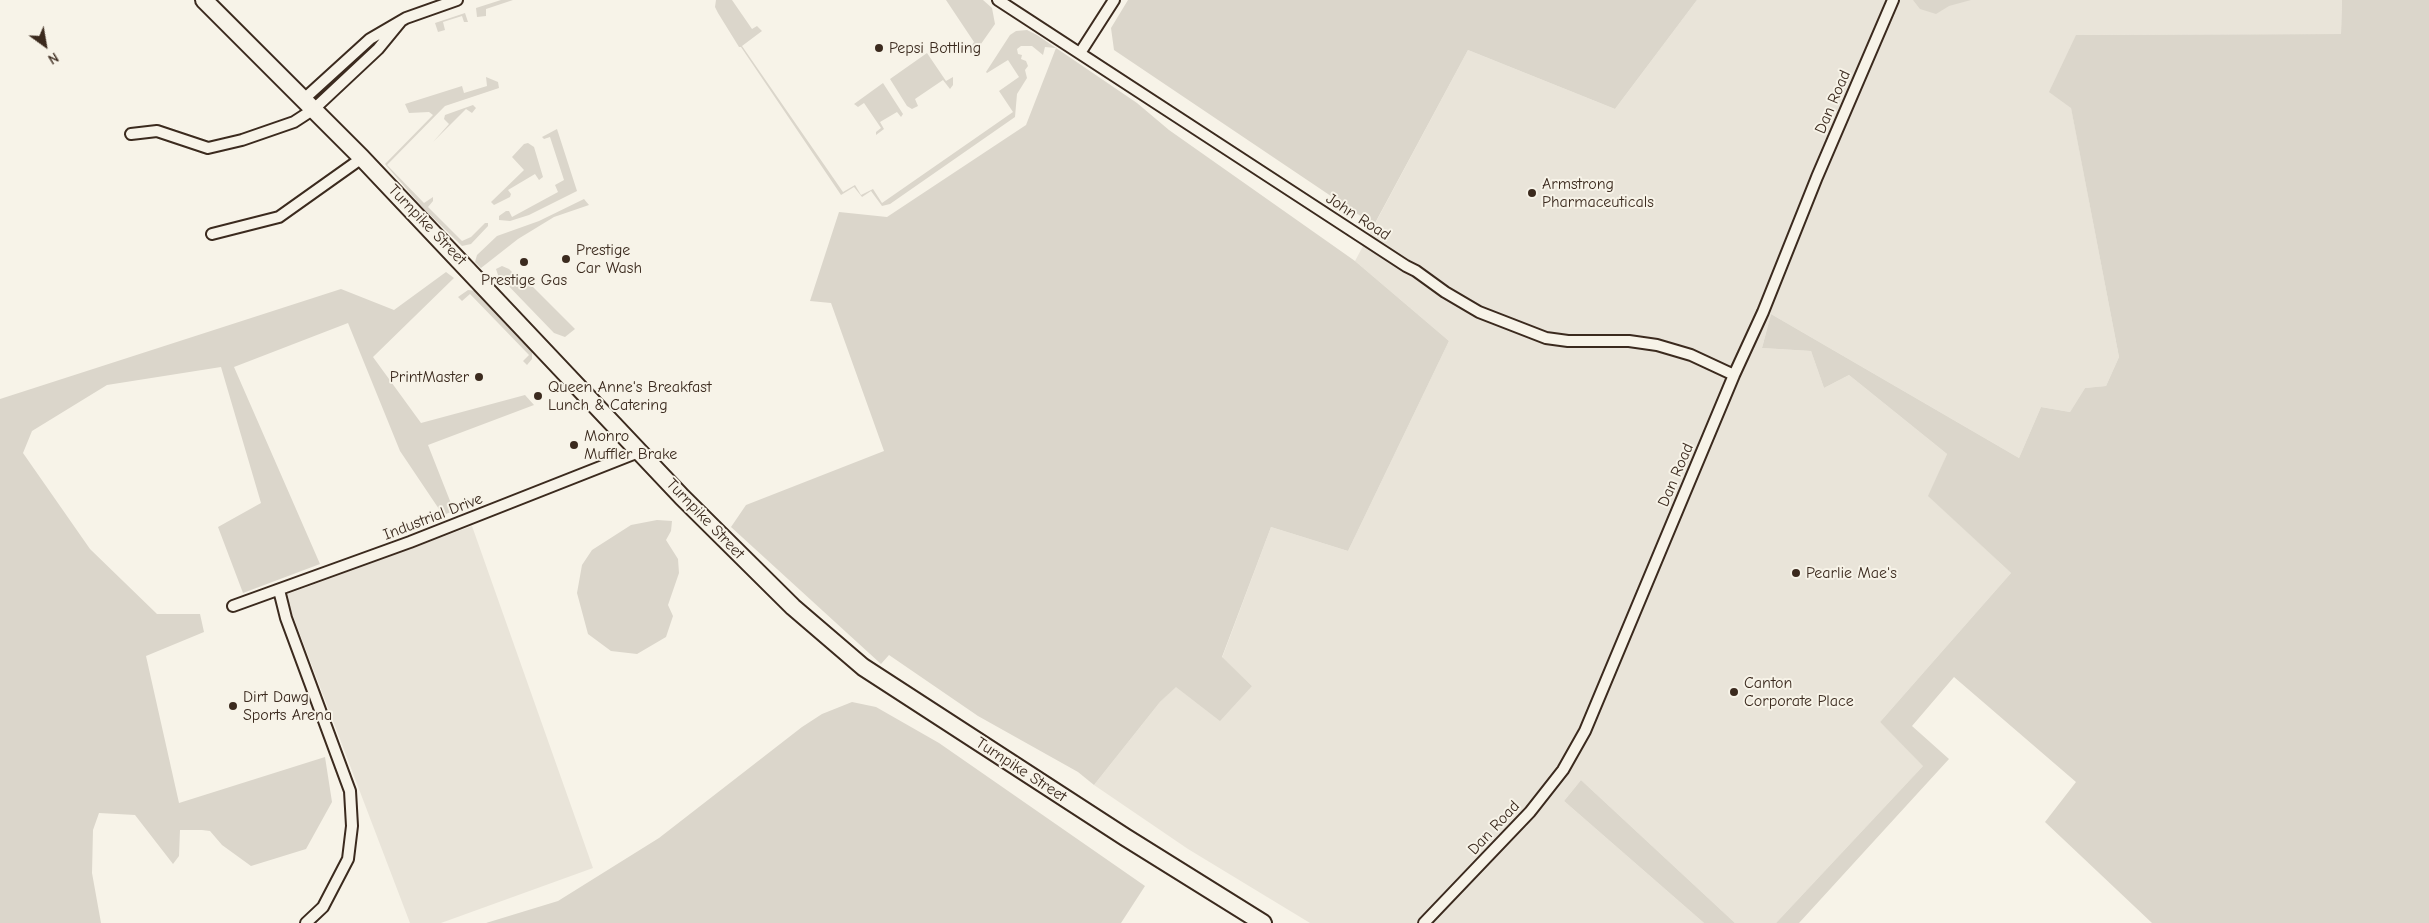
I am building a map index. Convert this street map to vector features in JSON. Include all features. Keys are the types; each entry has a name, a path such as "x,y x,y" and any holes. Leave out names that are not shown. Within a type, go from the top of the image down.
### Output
{"main road":[{"name":"Turnpike Street","path":"204,0 362,158 642,451 708,523 793,607 864,667 1109,827 1263,923"}],"street":[{"path":"131,134 157,131 208,148 242,140 294,122 363,44 401,22 457,0"},
{"name":"John Road","path":"998,0 1416,271 1445,292 1479,312 1546,338 1568,341 1629,341 1657,345 1691,355 1734,375"},
{"path":"1080,53 1114,0"},
{"name":"Dan Road","path":"1424,923 1530,812 1563,770 1585,731 1893,0"},
{"path":"212,234 279,217 362,158"},
{"name":"Industrial Drive","path":"232,606 524,499 642,451"},
{"path":"279,590 286,618 350,791 352,826 348,859 323,907 306,923"}],"shaded area":[{"path":"501,0 513,0 486,9 486,16 477,17 476,8"},
{"path":"716,0 732,0 752,29 757,26 762,31 742,46 843,192 855,185 861,195 873,189 882,203 1013,112 999,91 1019,77 1008,60 986,72 1010,35 1016,31 1027,30 1056,48 1045,47 1043,55 1032,46 1021,46 1017,49 1018,54 1022,55 1021,59 1026,61 1028,66 1025,70 1027,78 1017,94 1015,117 890,204 882,206 871,191 862,197 854,187 841,195 741,47 739,47 715,7"},
{"path":"946,0 983,0 992,8 995,24 976,51 969,49 974,42"},
{"path":"1128,0 1697,0 1615,109 1468,50 1374,225 1114,50 1111,28"},
{"path":"1697,0 2342,0 2341,34 2076,35 2071,107 2119,357 2106,386 2085,388 2070,412 2041,407 2019,458 1771,314 1762,348 1811,351 1824,388 1849,375 1947,454 1929,496 2011,573 1880,722 1924,765 1776,923 1735,923 1581,780 1564,801 1704,923 1310,923 1188,849 1094,785 1160,702 1176,686 1252,686 1222,658 1271,527 1348,551 1449,341 1355,261 1468,50 1615,109"},
{"path":"1913,0 1971,0 1949,6 1936,14 1920,9"},
{"path":"2342,0 2429,0 2429,923 2152,923 2045,822 2076,782 1954,677 1912,726 1949,759 1799,923 1776,923 1923,766 1880,722 2011,573 1928,496 1947,454 1849,375 1824,388 1811,351 1762,348 1771,314 2019,458 2041,407 2070,412 2085,388 2106,386 2119,357 2071,108 2049,92 2076,35 2341,34"},
{"path":"465,13 468,22 464,22 462,16 443,22 445,30 438,32 435,23"},
{"path":"1056,48 1137,103 1169,130 1355,261 1449,341 1348,551 1271,527 1222,657 1252,686 1220,721 1176,687 1160,702 1094,785 1078,772 978,716 889,655 881,664 731,527 746,505 884,451 831,303 810,301 839,212 887,217 1026,125"},
{"path":"927,53 946,81 953,77 953,85 950,89 943,80 915,99 918,106 912,109 907,106 890,79"},
{"path":"486,77 498,82 499,88 445,106 387,165 424,203 433,197 433,201 428,207 462,241 471,237 485,223 488,223 488,226 471,244 462,246 423,208 385,164 433,115 429,112 409,113 405,104 462,86 464,93 487,86"},
{"path":"883,83 903,114 901,117 897,112 880,122 884,129 876,135 876,132 881,128 864,103 858,107 854,104"},
{"path":"473,105 476,108 472,113 466,109 433,142 449,124 444,119 445,115"},
{"path":"557,129 577,191 529,215 510,221 499,220 499,216 506,211 509,211 512,217 558,192 555,185 564,180 550,137 544,139 542,137"},
{"path":"528,143 534,147 543,177 539,180 535,174 508,190 511,194 510,197 494,205 491,202 524,170 512,157 524,144"},
{"path":"584,199 589,205 554,217 518,239 481,268 475,262 477,255 497,236 539,221"},
{"path":"502,266 509,269 523,283 533,287 575,329 565,337 554,333 498,275 496,269"},
{"path":"446,272 454,278 373,357 421,423 525,395 534,405 428,445 454,511 443,515 400,451 348,323 234,367 320,564 243,593 218,527 261,503 221,367 107,385 32,431 23,453 90,549 157,614 200,614 204,632 146,656 179,803 325,757 332,802 306,849 251,866 222,845 210,831 202,830 180,830 179,856 173,864 135,815 99,813 93,830 92,873 101,923 0,923 0,399 341,289 394,310"},
{"path":"468,290 477,291 532,350 532,359 527,365 523,361 529,355 470,294 462,301 458,297"},
{"path":"657,520 672,521 671,531 666,540 678,559 679,573 668,605 673,616 666,637 637,654 611,651 588,634 577,593 582,565 592,550 631,525"},
{"path":"472,526 593,868 441,923 410,923 285,595"},
{"path":"852,702 876,707 939,743 1145,886 1121,923 486,923 558,901 659,838 802,727 822,714"},
{"path":"1581,780 1735,923 1704,923 1564,801"}],"place":[{"name":"Pepsi Bottling","path":"879,48"},
{"name":"Armstrong Pharmaceuticals","path":"1532,193"},
{"name":"Prestige Car Wash","path":"566,259"},
{"name":"Prestige Gas","path":"524,262"},
{"name":"PrintMaster","path":"479,377"},
{"name":"Queen Anne's Breakfast Lunch & Catering","path":"538,396"},
{"name":"Monro Muffler Brake","path":"574,445"},
{"name":"Pearlie Mae's","path":"1796,573"},
{"name":"Canton Corporate Place","path":"1734,692"},
{"name":"Dirt Dawg Sports Arena","path":"233,706"}]}
